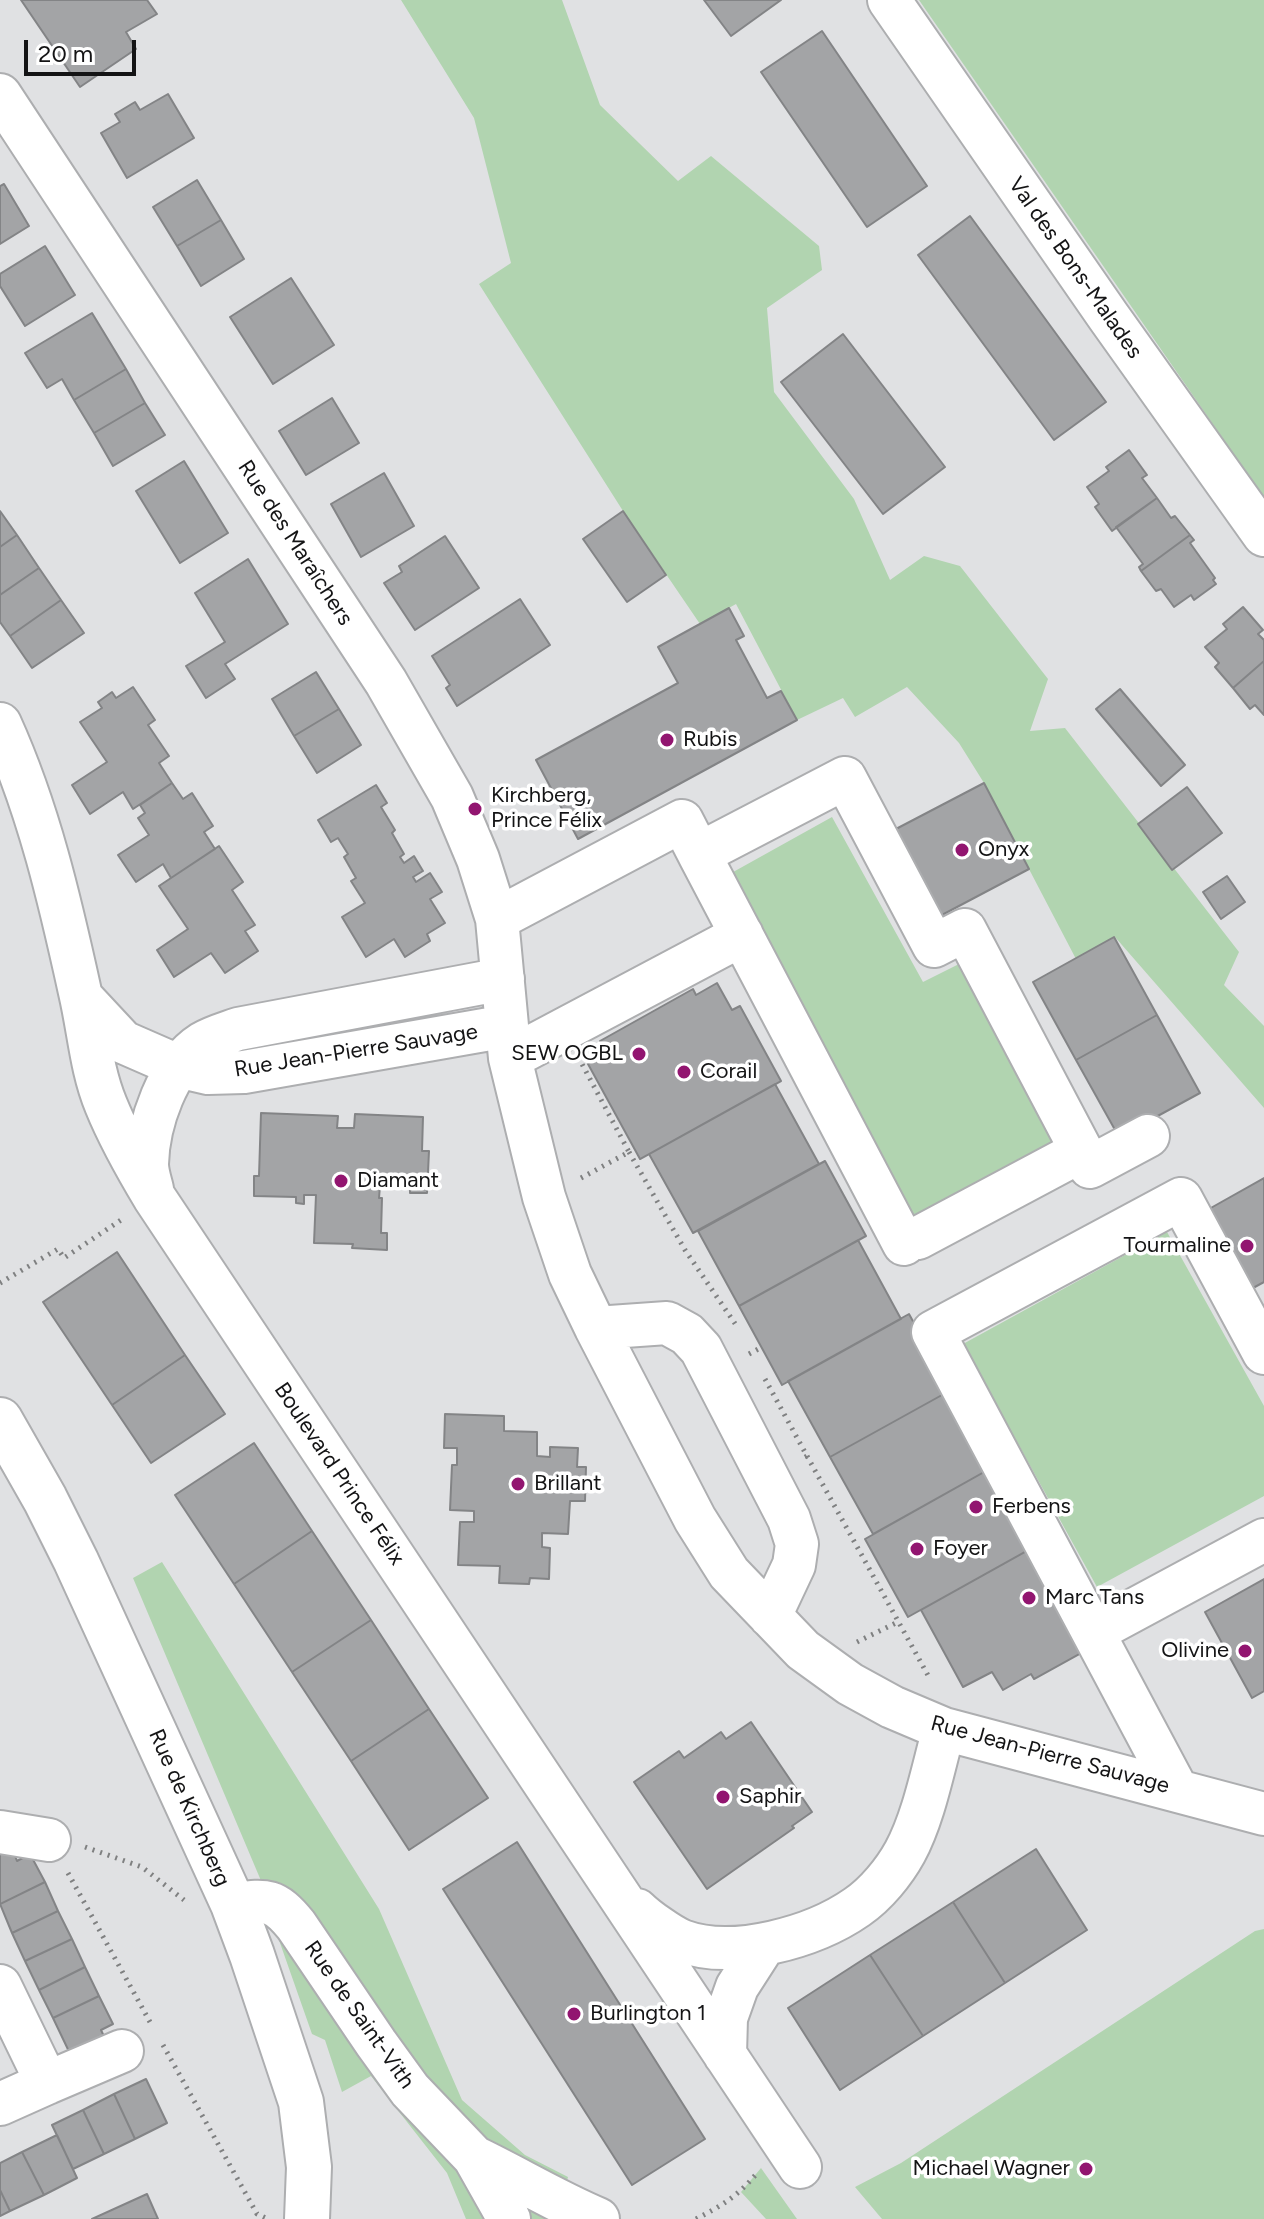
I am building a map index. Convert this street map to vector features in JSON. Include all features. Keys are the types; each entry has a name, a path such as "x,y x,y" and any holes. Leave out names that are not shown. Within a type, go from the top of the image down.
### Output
{"main road":[{"name":"Rue de Kirchberg","path":"0,1420 76,1561 233,1904 301,2102 309,2167 307,2219"}],"street":[{"name":"Val des Bons-Malades","path":"889,0 1264,535"},
{"name":"Rue des Maraîchers","path":"0,95 386,682 452,797 478,859 497,919 508,1042"},
{"name":"Boulevard Prince Félix","path":"0,724 18,764 54,878 82,998 90,1051 105,1103 127,1151 154,1197 794,2158"},
{"path":"699,854 845,778 934,946 965,930 1090,1167 1148,1136"},
{"path":"497,919 682,821 911,1241 1070,1157"},
{"path":"508,1042 583,1019 742,935"},
{"name":"Rue Jean-Pierre Sauvage","path":"154,1197 147,1167 151,1130 178,1066 203,1043 238,1029 503,979"},
{"name":"Rue Jean-Pierre Sauvage","path":"82,998 123,1042 178,1066 208,1073 244,1072 508,1042 544,1197 570,1274 596,1328 695,1519 729,1573 803,1650 850,1684 892,1707 940,1710 1177,1790 1264,1814"},
{"path":"1177,1790 933,1332 1181,1199 1264,1353"},
{"path":"596,1328 667,1323 687,1334 701,1349 789,1519 797,1544 794,1565 770,1616"},
{"path":"1093,1632 1264,1540"},
{"path":"606,1876 639,1913 681,1941 724,1949 764,1945 822,1928 859,1906 883,1884 905,1851 924,1802 940,1710"},
{"path":"0,1832 49,1840"},
{"name":"Rue de Saint-Vith","path":"233,1904 270,1902 284,1910 410,2090 474,2157 509,2219"},
{"path":"725,2055 726,2018 737,1987 764,1945"},
{"path":"0,1986 47,2083"},
{"path":"0,2104 144,2037"},
{"name":"Rue de Saint-Vith","path":"474,2157 561,2204 598,2219"}],"path":[{"path":"544,1197 629,1152 576,1053 595,1043 583,1019"},
{"path":"0,1283 58,1249 64,1258 154,1197"},
{"path":"751,1353 762,1347"},
{"path":"807,1456 898,1621 940,1710"},
{"path":"852,1644 898,1621"},
{"path":"49,1840 94,1849 142,1867 186,1901"},
{"path":"49,1840 144,2037 257,2214 269,2219"},
{"path":"696,2219 741,2192 761,2168 794,2158"}],"green space":[{"path":"401,0 562,0 600,105 678,181 711,156 819,246 822,270 767,308 774,392 854,499 890,580 924,556 960,566 1048,679 1030,731 1065,728 1239,952 1224,985 1264,1026 1264,1108 1115,937 1076,959 984,783 959,743 907,687 855,717 843,698 797,720 736,604 700,624 623,511 479,284 511,263 474,118"},
{"path":"919,0 1264,0 1264,498"},
{"path":"832,817 923,982 965,961 1068,1141 904,1232 726,876"},
{"path":"1167,1232 1264,1406 1264,1496 1097,1587 963,1344"},
{"path":"162,1562 379,1909 462,2100 525,2155 568,2177 561,2204 598,2219 466,2219 447,2173 371,2076 342,2092 325,2040 312,2034 273,1923 270,1902 133,1578"},
{"path":"1264,1929 1264,2219 882,2219 855,2187 901,2163 1255,1931"},
{"path":"761,2168 797,2219 766,2219 741,2192"}],"building":[{"path":"21,0 147,0 157,14 126,32 136,49 80,87"},
{"path":"704,0 781,0 731,36"},
{"path":"822,31 927,186 867,227 761,72"},
{"path":"168,94 194,138 127,178 101,133 120,122 115,114 135,102 140,110"},
{"path":"197,180 221,220 177,246 153,207"},
{"path":"4,184 29,226 0,244 0,186"},
{"path":"970,216 1106,402 1054,440 918,255"},
{"path":"221,220 244,259 201,286 177,246"},
{"path":"45,246 75,295 25,326 0,286 0,274"},
{"path":"291,278 334,345 273,384 230,317"},
{"path":"92,313 126,369 74,400 62,379 47,388 25,353"},
{"path":"843,334 945,467 883,514 781,382"},
{"path":"126,369 145,403 94,433 74,400"},
{"path":"332,398 359,443 306,475 279,431"},
{"path":"145,403 165,435 113,466 94,433"},
{"path":"1129,450 1147,475 1142,478 1157,498 1112,531 1095,507 1099,504 1087,487 1109,471 1106,467"},
{"path":"184,461 228,533 180,563 136,491"},
{"path":"384,473 414,526 361,557 331,504"},
{"path":"1157,498 1171,518 1175,516 1190,535 1141,571 1139,567 1143,564 1116,527"},
{"path":"0,511 17,535 0,547"},
{"path":"623,511 666,575 627,602 583,539"},
{"path":"17,535 39,568 0,595 0,547"},
{"path":"1190,535 1194,540 1190,543 1216,584 1194,600 1191,595 1174,607 1161,589 1156,591 1141,571"},
{"path":"445,536 479,588 415,630 384,583 402,572 399,566"},
{"path":"248,559 288,624 225,664 235,679 206,698 186,666 225,642 195,593"},
{"path":"39,568 61,600 10,636 0,622 0,595"},
{"path":"520,599 550,645 457,706 446,688 450,685 432,656"},
{"path":"61,600 84,633 32,668 10,636"},
{"path":"1243,607 1263,630 1258,634 1264,640 1264,661 1233,688 1215,667 1219,663 1205,647 1227,629 1223,624"},
{"name":"Rubis","path":"729,608 744,636 736,640 767,698 781,691 797,720 578,839 536,760 678,683 658,647"},
{"path":"1264,661 1264,715 1255,705 1250,709 1233,688"},
{"path":"316,672 339,709 294,736 272,699"},
{"path":"133,687 155,720 148,725 169,756 159,763 172,783 133,809 123,792 90,814 72,785 107,762 80,722 102,708 98,702 112,692 116,698"},
{"path":"1120,689 1185,765 1161,786 1096,709"},
{"path":"339,709 361,745 317,773 294,736"},
{"path":"172,783 183,799 192,793 213,826 204,832 215,849 171,878 163,864 136,882 118,855 149,835 138,818 145,813 140,805"},
{"name":"Onyx","path":"984,783 1029,869 940,916 894,830"},
{"path":"376,785 387,803 381,807 395,830 392,833 404,854 400,857 404,863 414,856 423,871 413,877 416,882 430,873 442,892 430,899 445,923 427,934 430,941 405,957 394,939 366,957 342,917 365,903 351,881 356,878 344,857 348,854 338,838 331,842 318,820"},
{"path":"1187,787 1222,833 1172,870 1138,824"},
{"path":"219,846 243,882 232,890 255,925 245,931 258,951 225,973 211,953 174,977 157,950 188,929 159,886"},
{"path":"1227,876 1245,902 1221,919 1203,892"},
{"path":"1114,937 1157,1015 1076,1060 1033,982"},
{"name":"Corail","path":"717,983 732,1010 740,1006 781,1081 640,1159 588,1064 607,1053 600,1041 693,989 696,995"},
{"path":"1157,1015 1200,1093 1119,1137 1076,1060"},
{"name":"Corail","path":"775,1084 819,1164 693,1233 649,1154"},
{"name":"Diamant","path":"261,1113 338,1116 337,1128 354,1128 355,1114 423,1117 422,1151 429,1151 427,1193 410,1193 410,1187 380,1186 381,1233 387,1233 387,1250 352,1248 353,1244 314,1243 316,1195 304,1195 304,1204 296,1203 296,1197 254,1196 254,1176 259,1176"},
{"path":"825,1161 866,1236 739,1306 698,1231"},
{"name":"Tourmaline","path":"1264,1178 1264,1282 1253,1288 1209,1209"},
{"path":"858,1240 901,1319 782,1385 739,1306"},
{"path":"117,1252 185,1355 112,1405 43,1302"},
{"path":"909,1314 951,1390 830,1457 788,1381"},
{"path":"185,1355 225,1414 151,1463 112,1405"},
{"path":"951,1390 993,1467 873,1534 830,1457"},
{"name":"Brillant","path":"445,1414 504,1416 504,1431 537,1432 537,1456 550,1457 550,1447 578,1448 577,1467 586,1467 585,1501 570,1501 568,1534 542,1533 542,1547 550,1548 549,1579 530,1578 529,1584 499,1583 500,1566 458,1565 460,1522 474,1522 474,1511 450,1510 452,1465 457,1465 457,1448 444,1448"},
{"path":"254,1443 312,1531 234,1584 175,1495"},
{"path":"986,1471 1030,1549 908,1617 865,1539"},
{"path":"312,1531 371,1620 292,1672 234,1584"},
{"path":"1034,1547 1081,1653 1034,1679 1031,1674 1003,1690 992,1672 963,1687 921,1610"},
{"name":"Olivine","path":"1264,1579 1264,1691 1252,1698 1205,1612"},
{"path":"371,1620 429,1709 351,1761 292,1672"},
{"path":"429,1709 488,1798 409,1850 351,1761"},
{"name":"Saphir","path":"751,1722 812,1812 707,1889 634,1782 679,1751 684,1758 721,1732 726,1739"},
{"name":"Burlington 1","path":"517,1842 705,2139 632,2185 443,1889"},
{"path":"11,1846 17,1861 30,1854 45,1882 0,1904 0,1851"},
{"path":"1036,1849 1087,1930 1005,1983 953,1902"},
{"path":"45,1882 58,1911 12,1933 0,1904"},
{"path":"953,1902 1005,1983 923,2036 870,1955"},
{"path":"58,1911 72,1939 25,1961 12,1933"},
{"path":"72,1939 85,1967 39,1990 25,1961"},
{"path":"870,1955 923,2036 840,2090 788,2008"},
{"path":"85,1967 99,1996 53,2018 39,1990"},
{"path":"99,1996 113,2024 101,2030 108,2045 74,2062 53,2018"},
{"path":"146,2079 167,2123 135,2139 114,2094"},
{"path":"114,2094 135,2139 104,2154 83,2110"},
{"path":"83,2110 104,2154 73,2169 52,2125"},
{"path":"57,2135 77,2178 44,2195 22,2152"},
{"path":"22,2152 44,2195 10,2211 0,2190 0,2163"},
{"path":"0,2190 10,2211 0,2216"},
{"path":"147,2194 158,2219 92,2219"}],"place":[{"name":"Rubis","path":"667,740"},
{"name":"Kirchberg, Prince Félix","path":"475,809"},
{"name":"Onyx","path":"962,850"},
{"name":"SEW OGBL","path":"639,1054"},
{"name":"Corail","path":"684,1072"},
{"name":"Diamant","path":"341,1181"},
{"name":"Tourmaline","path":"1247,1246"},
{"name":"Brillant","path":"518,1484"},
{"name":"Ferbens","path":"976,1507"},
{"name":"Foyer","path":"917,1549"},
{"name":"Marc Tans","path":"1029,1598"},
{"name":"Olivine","path":"1245,1651"},
{"name":"Saphir","path":"723,1797"},
{"name":"Burlington 1","path":"574,2014"},
{"name":"Michael Wagner","path":"1086,2169"}]}
